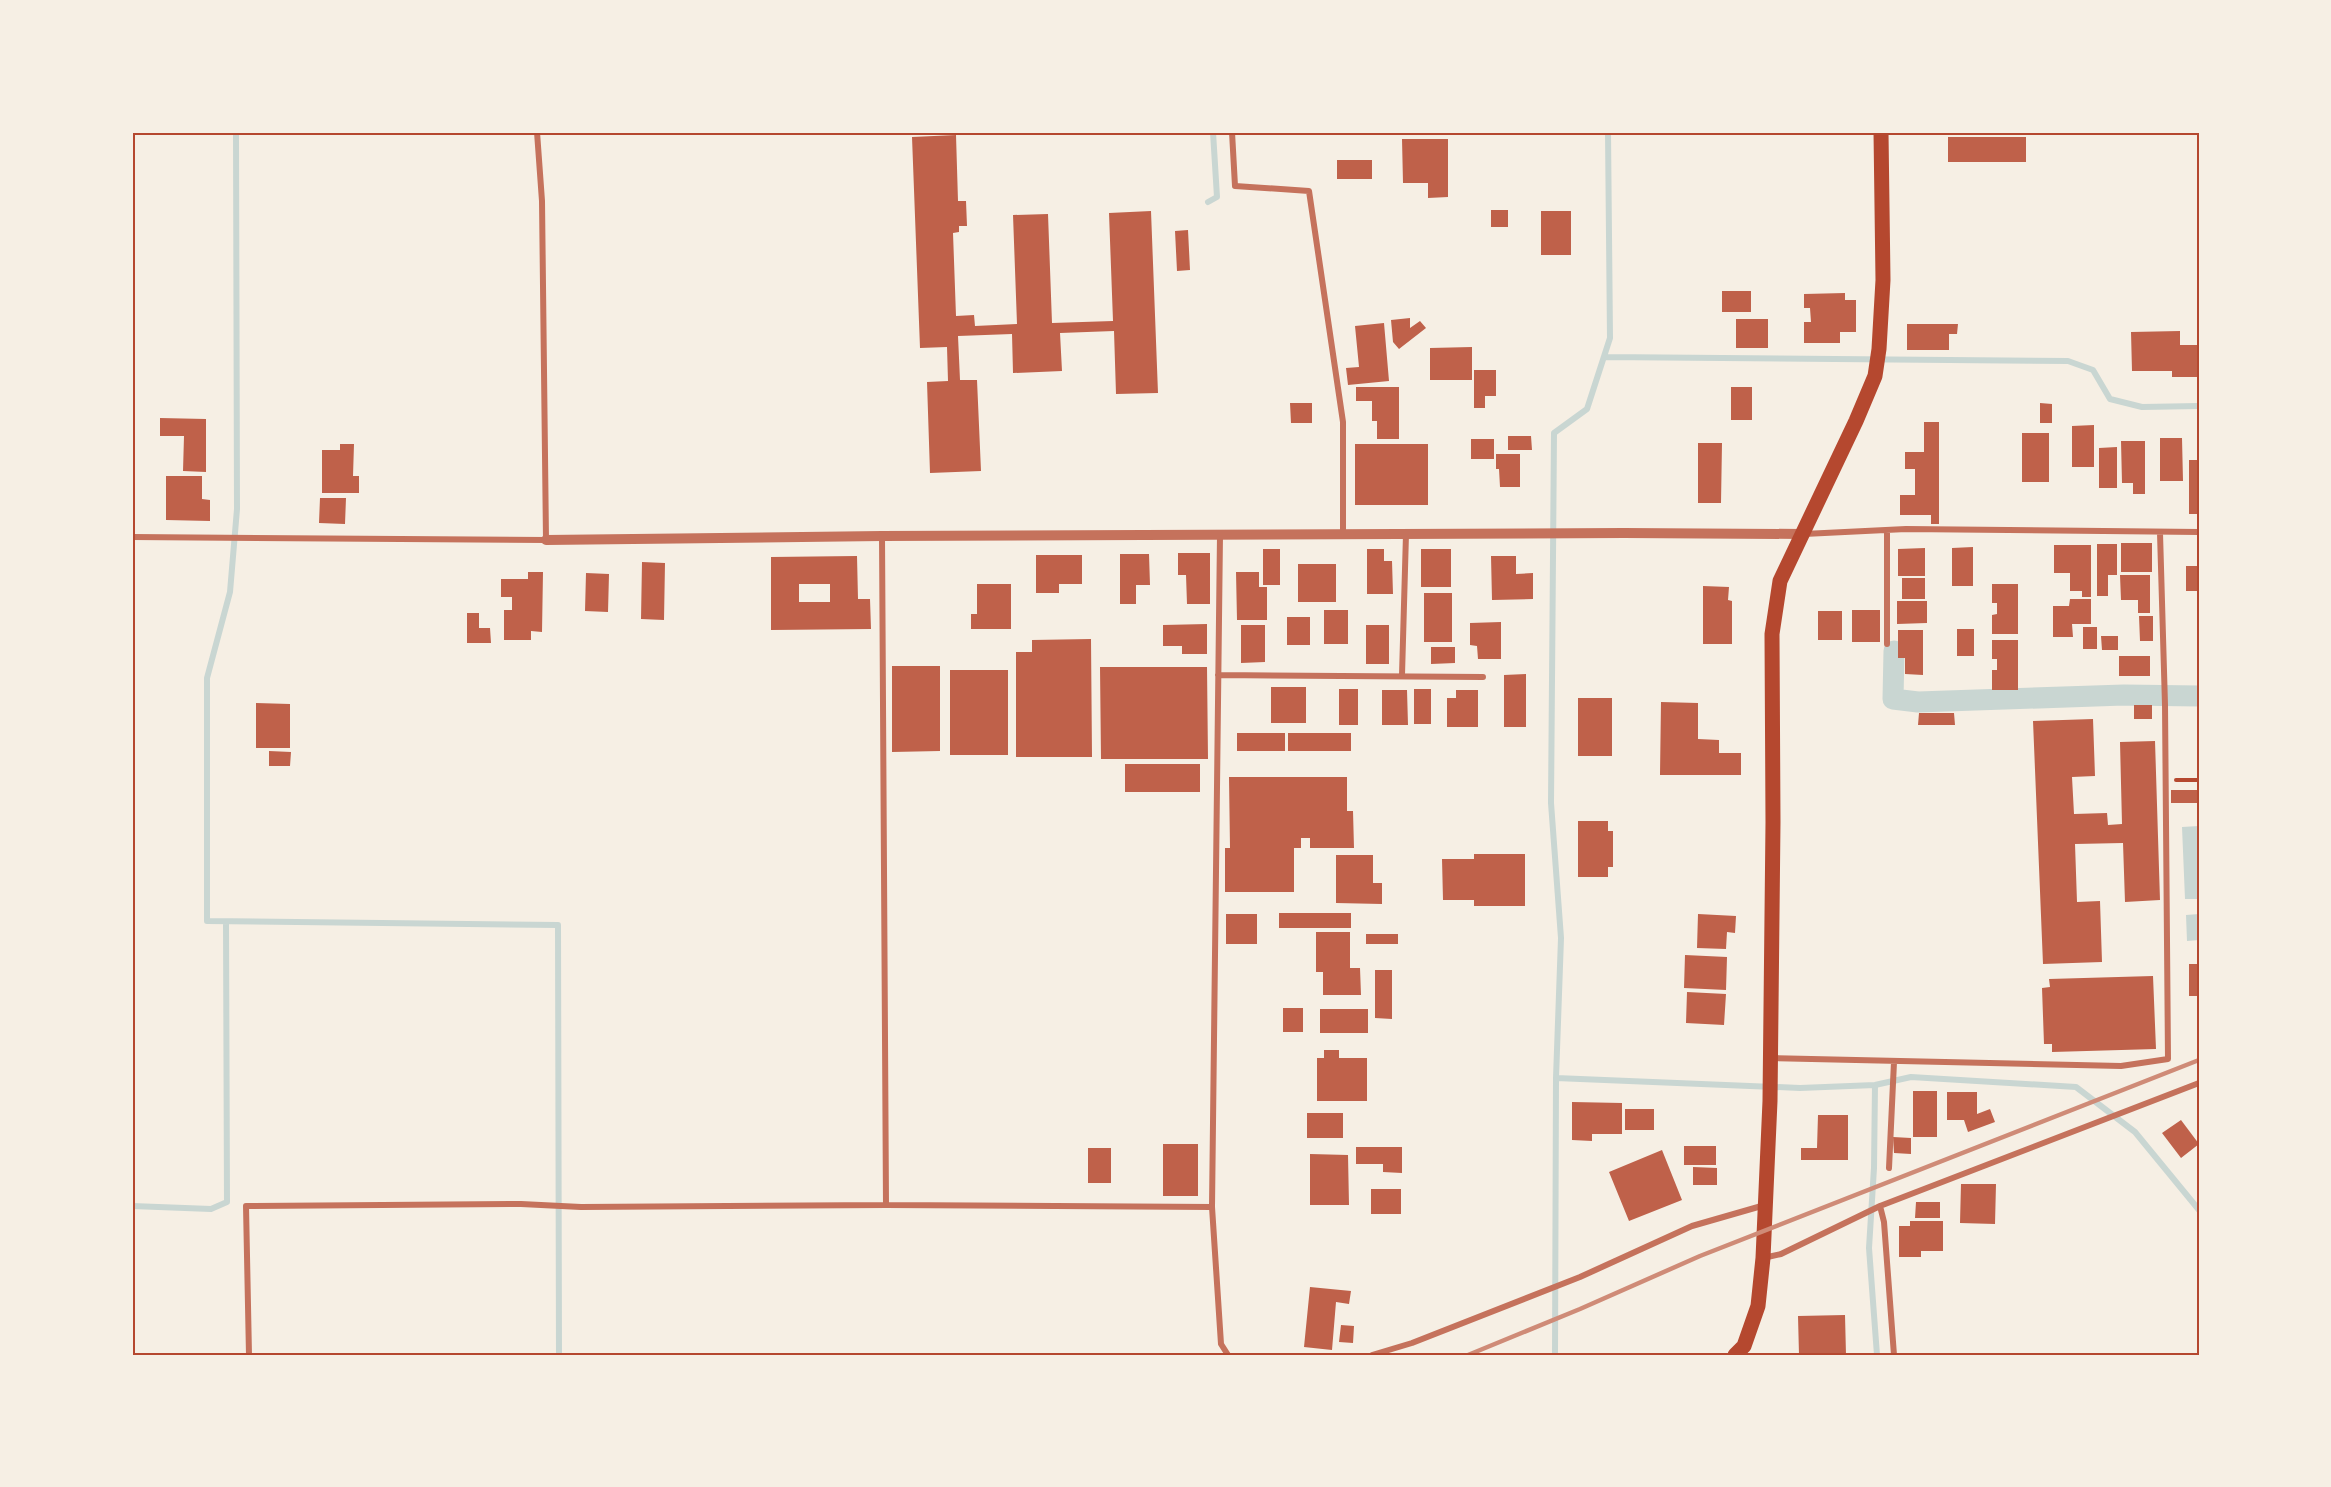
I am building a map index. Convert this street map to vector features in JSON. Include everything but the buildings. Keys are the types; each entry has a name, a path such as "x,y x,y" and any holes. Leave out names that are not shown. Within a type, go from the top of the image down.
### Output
{"main road":[{"path":"1735,1355 1744,1346 1758,1306 1763,1258 1770,1101 1773,822 1772,634 1780,581 1875,376 1879,349 1882,280 1881,132"}],"street":[{"path":"537,132 542,201 546,540"},
{"path":"1232,132 1235,186 1309,192 1342,422 1343,534"},
{"path":"132,537 546,540 882,536 1802,534 1906,529 2199,532"},
{"path":"1887,531 1887,644"},
{"path":"1769,1058 2121,1066 2168,1059 2165,705 2160,533"},
{"path":"1402,675 1406,534"},
{"path":"1220,535 1212,1208 1221,1344 1228,1355"},
{"path":"882,536 886,1205"},
{"path":"1218,675 1484,677"},
{"path":"1889,1168 1894,1062"},
{"path":"1763,1258 1781,1254 1880,1206 2199,1083"},
{"path":"249,1355 246,1206 521,1204 567,1207 886,1205 1212,1208"},
{"path":"1372,1355 1412,1343 1580,1277 1692,1226 1765,1205"},
{"path":"1880,1206 1884,1222 1893,1355"}],"path":[{"path":"2166,779 2199,780"}],"shaded area":[{"path":"2199,826 2199,899 2185,899 2182,827"},
{"path":"2199,914 2199,940 2187,941 2186,915"}],"waterway":[{"path":"236,132 237,509 230,592 207,678 207,921 558,925 559,1355"},
{"path":"1208,202 1217,197 1213,132"},
{"path":"1608,132 1610,338 1587,409 1554,433 1551,803 1561,938 1556,1078 1800,1088 1875,1085 1911,1077 2076,1087 2135,1132 2199,1210"},
{"path":"1605,357 2068,361 2093,370 2110,399 2142,407 2199,406"},
{"path":"1894,651 1893,699 1918,702 2124,695 2199,696"},
{"path":"132,1206 211,1209 227,1202 226,922"},
{"path":"1555,1355 1556,1078"},
{"path":"1875,1085 1874,1168 1869,1248 1877,1355"}],"railway":[{"path":"1468,1355 1700,1256 2199,1060"}]}
